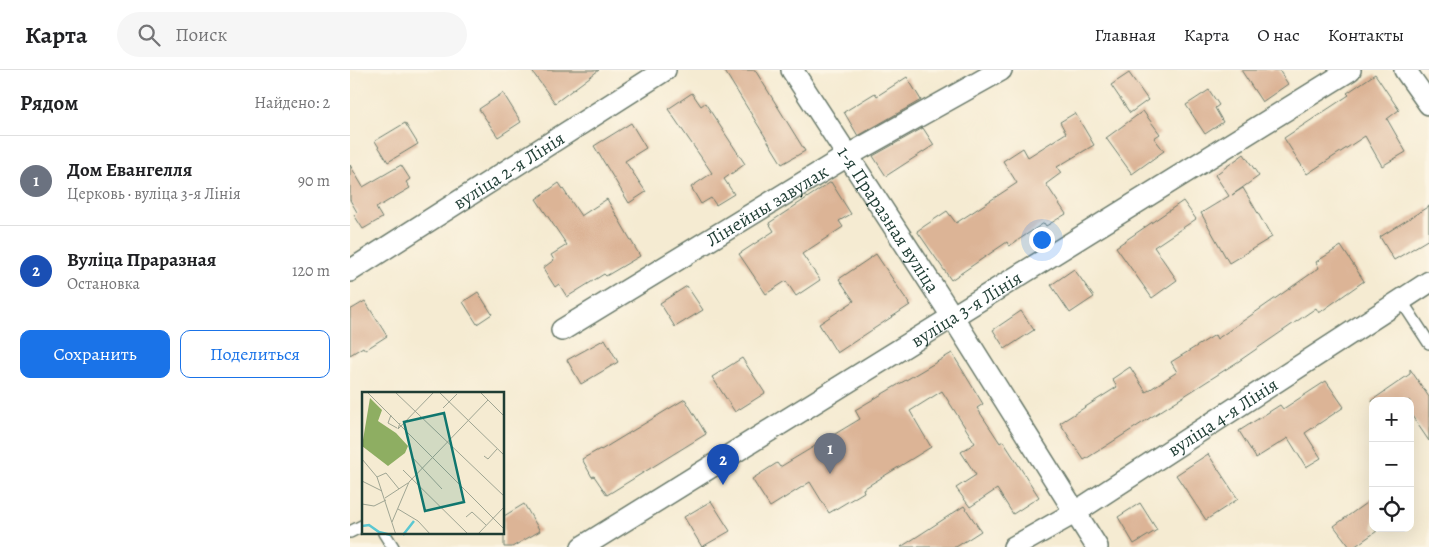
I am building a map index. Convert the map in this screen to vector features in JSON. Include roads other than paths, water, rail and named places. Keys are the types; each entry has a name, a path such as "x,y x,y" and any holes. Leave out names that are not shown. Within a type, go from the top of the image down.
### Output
{"street":[{"name":"вуліца 2-я Лінія","path":"350,271 665,70"},
{"name":"1-я Праразная вуліца","path":"792,70 952,316 1097,547"},
{"name":"Лінейны завулак","path":"562,330 847,156 1001,70"},
{"name":"вуліца 3-я Лінія","path":"582,547 1350,70"},
{"path":"1405,70 1429,104"},
{"name":"вуліца 4-я Лінія","path":"1014,547 1074,513 1429,282"}],"lane":[{"path":"1401,300 1429,343"},
{"path":"350,532 362,525"},
{"path":"385,534 393,547"}],"place":[{"name":"Дом Евангелля","path":"830,474"},
{"name":"Вуліца Праразная","path":"723,485"}]}
